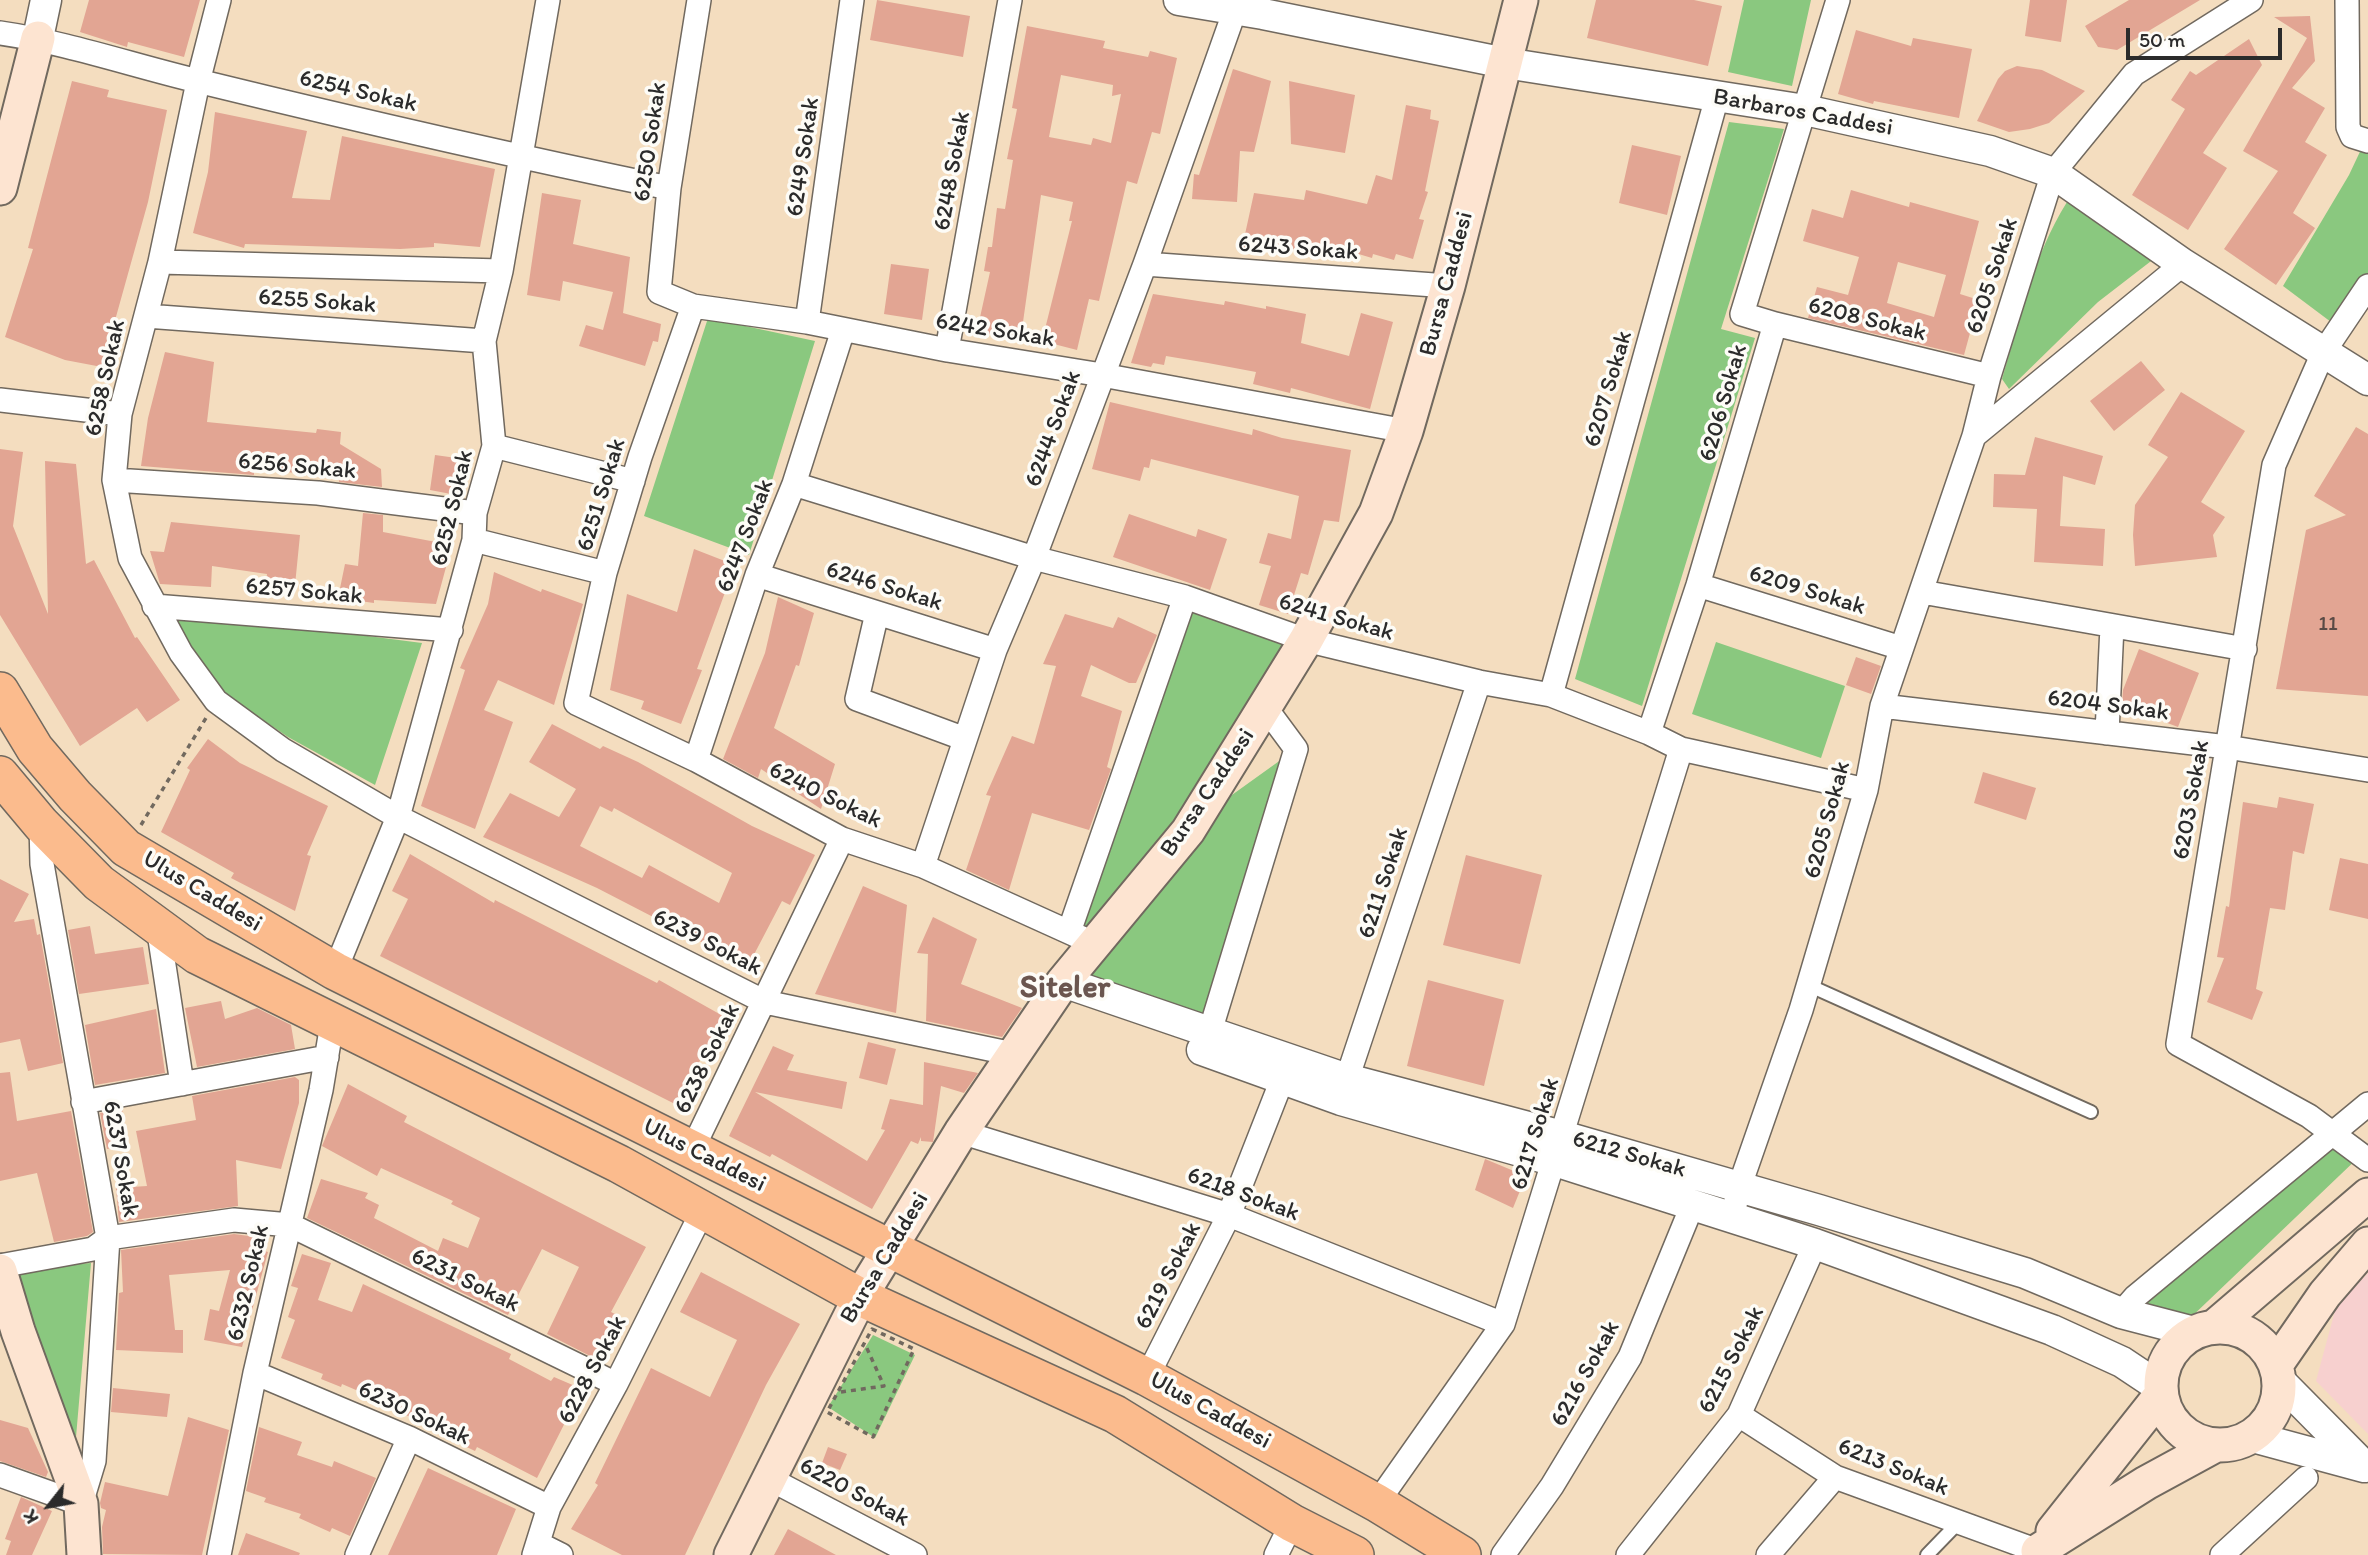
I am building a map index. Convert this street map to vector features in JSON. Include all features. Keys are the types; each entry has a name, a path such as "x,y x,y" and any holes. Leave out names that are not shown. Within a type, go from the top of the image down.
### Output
{"main road":[{"name":"Bursa Caddesi","path":"731,1555 860,1297 961,1132 1058,989 1081,937 1188,831 1306,640 1376,513 1406,431 1448,286 1521,0"},
{"path":"0,188 38,38"},
{"name":"Ulus Caddesi","path":"0,691 35,748 75,796 126,848 335,971 888,1250 1147,1377 1377,1503 1462,1555"},
{"name":"Ulus Caddesi","path":"0,775 41,824 99,883 197,955 329,1040 619,1164 860,1297 1115,1414 1292,1522 1355,1555"},
{"path":"2038,1554 2160,1392 2167,1358 2179,1342 2204,1329 2368,1195"},
{"path":"2277,1373 2325,1294 2368,1244"},
{"path":"0,1268 9,1329 81,1504 84,1555"},
{"path":"2160,1392 2166,1414 2178,1430 2195,1441 2214,1446 2234,1445 2253,1437 2267,1423 2277,1405 2277,1373 2266,1348 2251,1335 2233,1328 2204,1329"},
{"path":"2038,1554 2146,1483 2214,1446"}],"street":[{"path":"38,38 46,0"},
{"name":"6258 Sokak","path":"219,0 198,82 160,262 120,414 114,480 130,558 181,653 216,701 284,750 398,817"},
{"name":"6252 Sokak","path":"335,971 398,817 474,540 475,513 494,446 484,341 501,271 548,0"},
{"name":"6250 Sokak","path":"659,292 669,188 699,0"},
{"name":"6249 Sokak","path":"807,322 852,0"},
{"name":"6248 Sokak","path":"947,351 1010,0"},
{"name":"Barbaros Caddesi","path":"1179,0 1255,8 1505,63 1805,110 1990,151 2053,173 2183,264 2368,380"},
{"path":"1805,110 1838,0"},
{"path":"2053,173 2134,74 2251,0"},
{"path":"2347,0 2348,127 2352,136 2367,141"},
{"name":"6244 Sokak","path":"923,866 995,650 1034,558 1145,264 1255,8"},
{"name":"6254 Sokak","path":"0,33 38,38 198,82 522,158 669,188"},
{"name":"6207 Sokak","path":"1551,695 1717,97"},
{"name":"6206 Sokak","path":"1649,733 1698,585 1775,324 1742,314 1805,110"},
{"name":"6205 Sokak","path":"1732,1218 1739,1188 1808,985 1866,790 1882,706 1974,436 1989,376 2053,173"},
{"path":"160,262 501,271"},
{"name":"6243 Sokak","path":"1145,264 1448,286"},
{"path":"1974,436 2183,264"},
{"name":"6203 Sokak","path":"2368,286 2323,353 2274,465 2178,1044 2309,1116 2368,1160"},
{"name":"6242 Sokak","path":"659,292 693,306 807,322 947,351 1102,375 1406,431"},
{"name":"6251 Sokak","path":"576,703 605,573 633,481 693,306"},
{"name":"6255 Sokak","path":"146,316 484,341"},
{"name":"6208 Sokak","path":"1775,324 1989,376"},
{"name":"6247 Sokak","path":"696,760 757,575 794,484 843,330"},
{"path":"0,400 120,414"},
{"path":"494,446 633,481"},
{"name":"6256 Sokak","path":"114,480 318,494 475,513"},
{"name":"6241 Sokak","path":"794,484 1034,558 1185,597 1306,640 1479,682 1551,695 1649,733 1681,749 1866,790"},
{"path":"474,540 605,573"},
{"name":"6246 Sokak","path":"757,575 995,650"},
{"name":"6209 Sokak","path":"1698,585 1901,648"},
{"path":"1922,592 2245,649"},
{"path":"1081,937 1185,597"},
{"name":"6257 Sokak","path":"154,606 451,630"},
{"path":"877,612 857,699 965,738"},
{"path":"2107,733 2112,626"},
{"name":"6211 Sokak","path":"1344,1089 1479,682"},
{"name":"6240 Sokak","path":"576,703 696,760 842,839 923,866 1081,937"},
{"name":"6204 Sokak","path":"1882,706 2227,747 2368,770"},
{"path":"1207,1041 1296,749 1265,707"},
{"name":"6217 Sokak","path":"1377,1503 1503,1324 1681,749"},
{"name":"6239 Sokak","path":"398,817 765,1002 1013,1055"},
{"name":"6237 Sokak","path":"41,824 42,864 108,1238 94,1461 81,1504"},
{"name":"6238 Sokak","path":"692,1150 842,839"},
{"path":"158,926 182,1084"},
{"name":"6212 Sokak","path":"1058,989 1344,1089 1559,1148 1739,1188 2025,1273 2121,1313 2204,1329"},
{"path":"83,1102 182,1084 329,1040"},
{"name":"6232 Sokak","path":"219,1555 255,1373 329,1040"},
{"name":"6212 Sokak","path":"1207,1041 1282,1080 1344,1089"},
{"name":"6219 Sokak","path":"1147,1377 1229,1215 1282,1080"},
{"path":"2121,1313 2135,1297 2368,1104"},
{"name":"6218 Sokak","path":"961,1132 1229,1215 1503,1324"},
{"name":"6212 Sokak","path":"1559,1148 1692,1206 1815,1244 2052,1330 2122,1362 2160,1392"},
{"name":"6216 Sokak","path":"1503,1555 1552,1486 1630,1357 1692,1206"},
{"name":"6228 Sokak","path":"536,1550 549,1507 616,1384 703,1210"},
{"path":"0,1268 93,1249 108,1238 234,1220 290,1225"},
{"name":"6231 Sokak","path":"290,1225 616,1384"},
{"name":"6215 Sokak","path":"1628,1555 1739,1415 1815,1244"},
{"name":"6230 Sokak","path":"255,1373 409,1438 549,1507"},
{"path":"2277,1373 2366,1468"},
{"name":"6213 Sokak","path":"1739,1415 1835,1477 2038,1554"},
{"path":"2253,1437 2366,1468"},
{"path":"357,1555 409,1438"},
{"path":"0,1475 81,1504"},
{"path":"1768,1555 1835,1477"},
{"name":"6220 Sokak","path":"768,1478 915,1555"},
{"path":"2222,1555 2306,1478"},
{"path":"1276,1555 1292,1522"},
{"path":"536,1550 561,1555"}],"lane":[{"path":"1808,985 2091,1112"},
{"path":"1927,1555 1959,1522"}],"path":[{"path":"126,848 182,762 216,701"},
{"path":"872,1329 914,1349 873,1437 827,1412 835,1393 872,1329"},
{"path":"835,1393 884,1386 864,1342"}],"shaded area":[{"path":"2368,1273 2368,1434 2316,1381 2336,1307"}],"green space":[{"path":"1744,0 1811,0 1792,86 1728,72"},
{"path":"1729,122 1784,129 1721,329 1755,338 1642,706 1575,679"},
{"path":"2365,141 2368,141 2368,286 2339,328 2283,286 2349,175"},
{"path":"2067,202 2155,258 2098,302 2009,389 2002,379 2028,288 2045,244"},
{"path":"708,318 815,341 749,555 644,516"},
{"path":"1185,597 1306,640 1197,820 1296,749 1209,1032 1063,982 1097,941 1069,932"},
{"path":"189,613 422,643 375,785 288,737 225,694 171,625"},
{"path":"1716,642 1845,686 1821,758 1692,714"},
{"path":"2332,1133 2361,1155 2186,1322 2135,1297"},
{"path":"91,1263 76,1437 38,1348 13,1269"},
{"path":"873,1335 915,1355 875,1438 828,1407"}],"building":[{"path":"89,0 200,0 184,57 128,42 127,47 80,32"},
{"path":"877,0 970,16 963,57 870,40"},
{"path":"1596,0 1694,0 1722,6 1708,66 1587,38"},
{"path":"2030,0 2067,0 2061,42 2025,36"},
{"path":"2129,0 2200,0 2117,50 2098,47 2085,26"},
{"path":"2310,16 2315,61 2292,88 2325,108 2305,142 2327,155 2293,213 2315,228 2276,285 2224,249 2278,171 2243,151 2307,38 2274,17"},
{"path":"1027,26 1105,41 1103,48 1148,57 1150,51 1177,58 1160,134 1152,132 1137,184 1127,181 1099,301 1089,299 1077,350 1042,341 1072,221 1069,221 1073,202 1041,195 1021,336 1018,341 977,331 990,272 984,271 988,247 992,247 997,208 1005,209 1013,160 1007,159 1017,109 1012,108","holes":["1061,75 1113,85 1112,96 1121,94 1111,143 1093,138 1091,145 1049,137"]},
{"path":"1856,30 1911,46 1913,38 1972,49 1959,118 1874,101 1873,104 1838,94"},
{"path":"2249,39 2262,65 2203,153 2227,168 2188,230 2132,195 2185,109 2171,100 2190,71 2196,75"},
{"path":"2017,66 2042,70 2085,91 2049,123 2030,129 2009,132 1977,121 1998,79 2005,71"},
{"path":"1233,69 1271,81 1254,152 1240,151 1237,202 1192,199 1194,174 1199,175"},
{"path":"72,81 109,90 107,97 167,110 148,202 102,367 65,360 5,337 33,249 28,248"},
{"path":"1289,81 1355,95 1345,153 1291,144"},
{"path":"1406,105 1431,110 1430,119 1439,121 1425,191 1428,192 1419,219 1424,220 1413,259 1396,254 1394,260 1373,254 1372,258 1325,244 1323,256 1275,245 1272,252 1242,248 1254,193 1304,200 1306,190 1367,204 1376,175 1392,180"},
{"path":"215,112 307,131 292,198 330,200 342,136 495,169 480,247 434,243 434,247 400,249 245,244 244,248 193,233 208,172"},
{"path":"1632,145 1681,156 1667,215 1619,203"},
{"path":"1851,190 1909,207 1910,202 1979,221 1960,294 1979,300 1964,355 1808,318 1817,287 1848,295 1859,257 1803,241 1812,209 1843,218","holes":["1898,262 1946,275 1934,317 1887,303"]},
{"path":"542,193 581,200 573,244 630,257 623,313 661,324 658,342 653,341 645,366 579,346 586,325 603,330 613,292 563,281 560,301 527,295"},
{"path":"891,264 929,269 922,320 884,314"},
{"path":"1153,294 1224,305 1225,301 1266,309 1266,306 1306,314 1301,343 1349,356 1361,313 1393,322 1370,409 1291,388 1290,393 1253,384 1256,372 1166,356 1164,365 1153,363 1151,367 1131,363"},
{"path":"165,352 214,362 207,422 316,433 317,429 341,432 340,444 381,469 382,487 339,482 340,469 298,466 297,473 254,469 254,475 141,466 148,418"},
{"path":"2141,361 2165,390 2114,431 2090,401"},
{"path":"2181,392 2245,431 2201,502 2225,517 2213,535 2217,557 2135,566 2135,505 2168,457 2148,445"},
{"path":"1110,402 1252,435 1253,429 1282,438 1351,450 1339,522 1324,520 1308,575 1301,573 1288,614 1259,605 1271,566 1259,563 1268,533 1291,539 1299,496 1151,459 1149,468 1144,467 1140,481 1092,469"},
{"path":"2356,427 2368,434 2368,696 2276,689 2306,530 2346,515 2314,496"},
{"path":"2035,437 2103,456 2095,485 2063,476 2060,526 2105,529 2103,566 2034,562 2037,509 1993,507 1994,474 2025,475"},
{"path":"0,449 23,452 13,526 48,614 45,461 76,464 86,564 94,560 135,638 137,637 180,700 147,722 137,708 80,746 0,615"},
{"path":"435,455 471,460 463,487 451,494 430,490"},
{"path":"363,513 383,515 383,532 452,545 436,604 374,600 374,603 338,598 345,564 358,566"},
{"path":"1129,514 1196,537 1198,529 1227,539 1210,590 1113,557"},
{"path":"171,522 300,535 294,595 265,592 267,574 212,566 211,587 160,584 150,551 164,552"},
{"path":"694,549 735,565 697,669 702,670 681,724 641,709 644,701 610,690 627,594 677,612"},
{"path":"494,572 541,592 542,589 583,604 554,705 498,680 484,710 513,722 475,829 421,806 465,670 460,668 488,604"},
{"path":"778,597 814,613 799,666 796,665 774,728 835,764 821,809 761,769 758,778 723,759 765,653"},
{"path":"1065,614 1113,628 1118,617 1157,635 1136,683 1129,683 1091,665 1081,696 1122,711 1107,767 1111,769 1089,830 1032,813 1009,890 966,870 991,796 986,795 1012,736 1034,744 1056,666 1043,664"},
{"path":"2139,649 2199,673 2178,727 2122,706 2123,690"},
{"path":"1856,657 1881,666 1871,694 1846,685"},
{"path":"552,724 600,749 603,746 638,762 752,826 815,855 790,905 782,901 748,966 597,888 483,837 510,793 559,817 576,789 529,762","holes":["600,806 612,812 614,808 732,873 719,903 649,865 642,878 580,846"]},
{"path":"208,739 240,763 328,806 307,855 311,856 295,911 231,878 234,873 161,832 190,770 187,768"},
{"path":"1983,772 2036,788 2026,820 1974,803"},
{"path":"2279,797 2314,804 2304,854 2293,851 2285,910 2270,908 2256,989 2263,992 2252,1020 2207,1002 2224,958 2217,957 2226,906 2229,907 2243,802 2277,808"},
{"path":"410,854 494,903 495,900 657,983 659,980 723,1016 677,1105 380,956 408,899 392,891"},
{"path":"1466,855 1542,875 1520,964 1443,945"},
{"path":"2340,858 2368,864 2368,919 2329,910"},
{"path":"0,879 29,894 14,922 34,919 37,935 40,934 63,1063 28,1071 20,1039 0,1043"},
{"path":"863,886 907,905 896,1013 815,994"},
{"path":"933,917 977,939 961,984 1022,1008 1002,1037 926,1021 928,954 917,953"},
{"path":"90,926 95,954 143,947 149,984 79,994 68,930"},
{"path":"1428,980 1504,1000 1484,1086 1407,1066"},
{"path":"221,1001 225,1019 257,1008 291,1025 295,1049 197,1067 185,1008"},
{"path":"156,1009 165,1073 95,1085 85,1025"},
{"path":"868,1042 896,1049 887,1085 859,1078"},
{"path":"773,1046 794,1055 787,1070 847,1082 842,1109 755,1092 867,1161 885,1130 881,1129 890,1099 923,1105 924,1062 978,1073 964,1093 941,1086 933,1142 921,1141 921,1137 918,1144 911,1141 872,1209 772,1154 770,1157 729,1136"},
{"path":"10,1072 17,1121 71,1111 93,1232 87,1236 54,1242 37,1173 0,1181 0,1073"},
{"path":"295,1077 299,1080 299,1103 281,1169 236,1160 238,1206 119,1222 116,1188 147,1186 136,1131 196,1120 192,1096"},
{"path":"348,1084 407,1116 404,1122 646,1247 611,1312 619,1316 598,1360 547,1334 579,1267 542,1249 508,1315 307,1218 321,1179 368,1193 365,1198 379,1205 374,1218 438,1251 443,1238 468,1248 480,1218 451,1204 453,1201 381,1168 377,1176 322,1146"},
{"path":"122,1109 129,1145 107,1149 100,1113"},
{"path":"1485,1159 1526,1176 1513,1208 1475,1190"},
{"path":"234,1234 264,1238 261,1250 268,1252 242,1347 204,1340 210,1309 219,1311 230,1270 169,1275 175,1330 183,1330 183,1353 116,1350 119,1293 123,1292 121,1250"},
{"path":"302,1254 331,1263 318,1300 352,1312 363,1284 511,1354 509,1359 551,1381 554,1377 582,1389 537,1478 477,1447 475,1451 431,1430 432,1428 390,1407 391,1405 342,1384 341,1387 321,1379 323,1374 281,1358 295,1320 288,1317 298,1288 291,1286"},
{"path":"701,1272 800,1324 766,1385 685,1555 622,1555 571,1529 598,1485 595,1483 651,1368 710,1397 737,1340 680,1312"},
{"path":"113,1388 170,1394 167,1417 111,1412"},
{"path":"188,1417 229,1430 202,1555 103,1554 102,1527 106,1510 101,1508 100,1503 105,1482 168,1496"},
{"path":"0,1420 28,1428 48,1472 46,1477 0,1461"},
{"path":"259,1427 302,1442 297,1455 332,1467 334,1461 376,1478 350,1536 332,1528 330,1532 299,1518 301,1514 264,1502 266,1498 246,1491"},
{"path":"828,1447 847,1454 840,1470 822,1463"},
{"path":"428,1468 516,1509 497,1555 388,1555"},
{"path":"21,1497 52,1511 32,1555 6,1555 11,1541 5,1539"},
{"path":"788,1529 836,1555 774,1555"},
{"path":"246,1533 300,1553 238,1555"}],"district":[{"name":"Siteler","path":"1065,989"}]}
